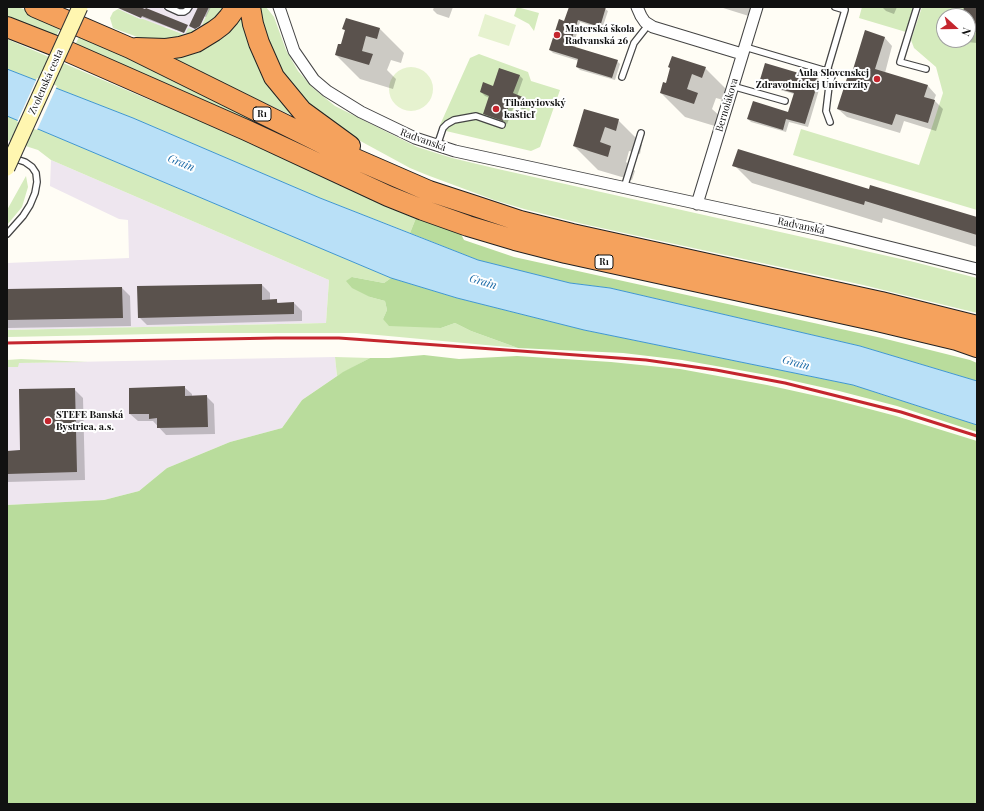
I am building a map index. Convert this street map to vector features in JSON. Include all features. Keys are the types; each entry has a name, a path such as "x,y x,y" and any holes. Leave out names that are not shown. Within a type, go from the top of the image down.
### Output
{"highway":[{"name":"R1","path":"35,7 130,48 337,151 429,190 475,206 520,221 572,234 881,302 977,326"},
{"path":"130,48 166,49 180,47 196,42 222,25 236,7"},
{"path":"250,7 253,24 266,60 274,77 287,94 302,110 321,126 394,176"},
{"name":"R1","path":"7,27 53,45 246,130 388,196 468,226 566,253 956,340 977,347"}],"main road":[{"name":"Zvolenská cesta","path":"7,168 80,7"}],"street":[{"path":"638,7 641,16 649,24 663,30 743,50"},
{"name":"Bernolákova","path":"697,204 757,7"},
{"name":"Radvanská","path":"278,8 294,51 314,80 327,91 361,112 415,138 437,146 520,166 825,231 977,269"}],"lane":[{"path":"168,7 179,12 184,12 189,7"},
{"path":"827,71 844,10 835,7"},
{"path":"917,7 900,62 926,69"},
{"path":"622,77 634,44 649,24"},
{"path":"743,50 833,73 829,86 826,111 830,122"},
{"path":"732,86 785,101"},
{"path":"437,146 443,128 446,124 454,120 476,116 502,125"},
{"path":"624,188 641,133"},
{"path":"7,156 25,162 32,167 36,174 37,182 35,193 30,205 23,216 7,234"}],"shaded area":[{"path":"118,7 210,7 199,32 185,35 140,19 118,9"},
{"path":"51,160 329,280 326,323 7,330 7,263 129,258 128,220 119,219 50,186"},
{"path":"335,357 337,376 302,400 282,428 230,442 167,468 139,491 104,500 7,505 7,367 18,367 18,363"}],"green space":[{"path":"7,7 18,7 62,24 56,37 7,18"},
{"path":"210,7 229,7 220,19 209,28 189,39 177,42 162,43 140,38 113,28 110,18 113,12 118,9 140,19 185,35 188,28 199,32"},
{"path":"256,7 266,7 274,17 286,50 298,71 313,88 335,106 417,147 452,158 498,169 910,261 977,278 977,313 863,285 583,224 524,209 494,200 410,168 353,137 313,112 275,66"},
{"path":"517,7 539,13 534,31 529,24 514,16"},
{"path":"862,7 913,7 906,32 859,18"},
{"path":"922,7 977,7 977,210 793,155 801,129 919,165 943,93 936,67 914,48 911,40"},
{"path":"485,14 516,25 509,46 478,36"},
{"path":"243,16 266,80 279,99 302,120 191,69 169,57 195,53 209,46 222,38"},
{"path":"81,33 373,174 977,332 977,336 927,323 527,233 428,201 371,178 74,47"},
{"path":"7,39 152,101 181,111 370,199 416,218 410,233 320,198 133,118 7,69"},
{"path":"479,54 528,72 531,81 560,90 540,147 531,151 446,131 440,125 470,58"},
{"path":"407,67 415,67 427,73 433,85 433,93 427,105 415,111 407,111 395,105 389,93 389,85 395,73"},
{"path":"7,116 391,278 384,283 352,277 370,297 385,301 387,310 383,319 441,328 455,323 471,331 518,348 356,333 206,333 7,337 7,330 326,323 329,280 51,160 38,150 7,140"},
{"path":"26,176 28,187 22,207 7,225 7,210"},
{"path":"416,218 461,234 464,240 514,257 882,338 970,360 977,363 977,381 860,346 610,288 570,283 478,260 410,233"},
{"path":"352,277 384,283 391,278 457,298 584,330 853,385 977,425 977,432 897,406 767,375 682,360 623,353 518,348 471,331 455,323 441,328 389,326 383,319 387,310 385,301 370,297 352,288 346,281"},
{"path":"424,355 459,359 517,356 611,362 680,369 767,385 835,400 896,416 977,441 977,804 7,804 7,505 104,500 139,491 167,468 230,442 282,428 302,400 343,372 370,358"},
{"path":"335,357 370,358 337,376"},
{"path":"21,359 88,362 19,363 18,367 7,367 7,360"}],"water":[{"name":"Grain","path":"7,69 133,118 320,198 478,260 570,283 610,288 860,346 977,381 977,425 853,385 584,330 457,298 391,278 7,116"}],"pier":[{"path":"37,78 57,86 37,130 17,122"}],"building":[{"path":"116,7 146,8 188,25 184,33 142,16 141,18"},
{"path":"198,7 209,7 200,26 195,29 189,26"},
{"path":"569,7 606,7 600,27 578,20 571,41 573,42 572,46 618,60 612,78 576,67 578,59 549,50 559,19 564,21"},
{"path":"977,7 977,32 976,8 964,8"},
{"path":"346,18 380,28 377,39 366,36 362,51 373,54 369,65 335,55 338,44 341,44 345,30 342,29"},
{"name":"Aula Slovenskej Zdravotníckej Univerzity","path":"865,30 885,37 875,69 928,85 924,97 935,100 928,123 896,114 892,125 837,109 848,75 851,76"},
{"path":"672,56 706,67 702,78 692,74 687,89 698,93 694,104 660,93 663,82 666,83 670,68 668,67"},
{"path":"765,63 819,79 805,124 786,119 783,130 747,119 753,101 788,112 794,93 759,83"},
{"name":"Tihányiovský kaštieľ","path":"499,68 520,75 513,93 525,98 521,107 510,103 503,121 483,114 489,96 480,92 483,82 493,86"},
{"path":"584,109 619,119 616,131 605,127 600,142 611,146 608,157 573,146"},
{"path":"738,149 869,189 870,185 977,217 977,235 865,201 864,205 732,166"},
{"path":"262,284 262,300 277,299 277,303 294,302 294,314 138,318 137,286"},
{"path":"122,287 123,318 7,320 7,289"},
{"path":"185,386 185,396 207,395 208,427 157,428 157,418 149,419 149,414 129,414 129,388"},
{"name":"STEFE Banská Bystrica, a.s.","path":"75,388 77,472 7,474 7,451 20,450 19,389"}],"railway":[{"path":"7,343 339,338 646,360 716,370 785,383 901,412 977,436"}],"place":[{"name":"Materská škola Radvanská 26","path":"557,35"},
{"name":"Aula Slovenskej Zdravotníckej Univerzity","path":"877,79"},
{"name":"Tihányiovský kaštieľ","path":"496,109"},
{"name":"STEFE Banská Bystrica, a.s.","path":"48,421"}]}
